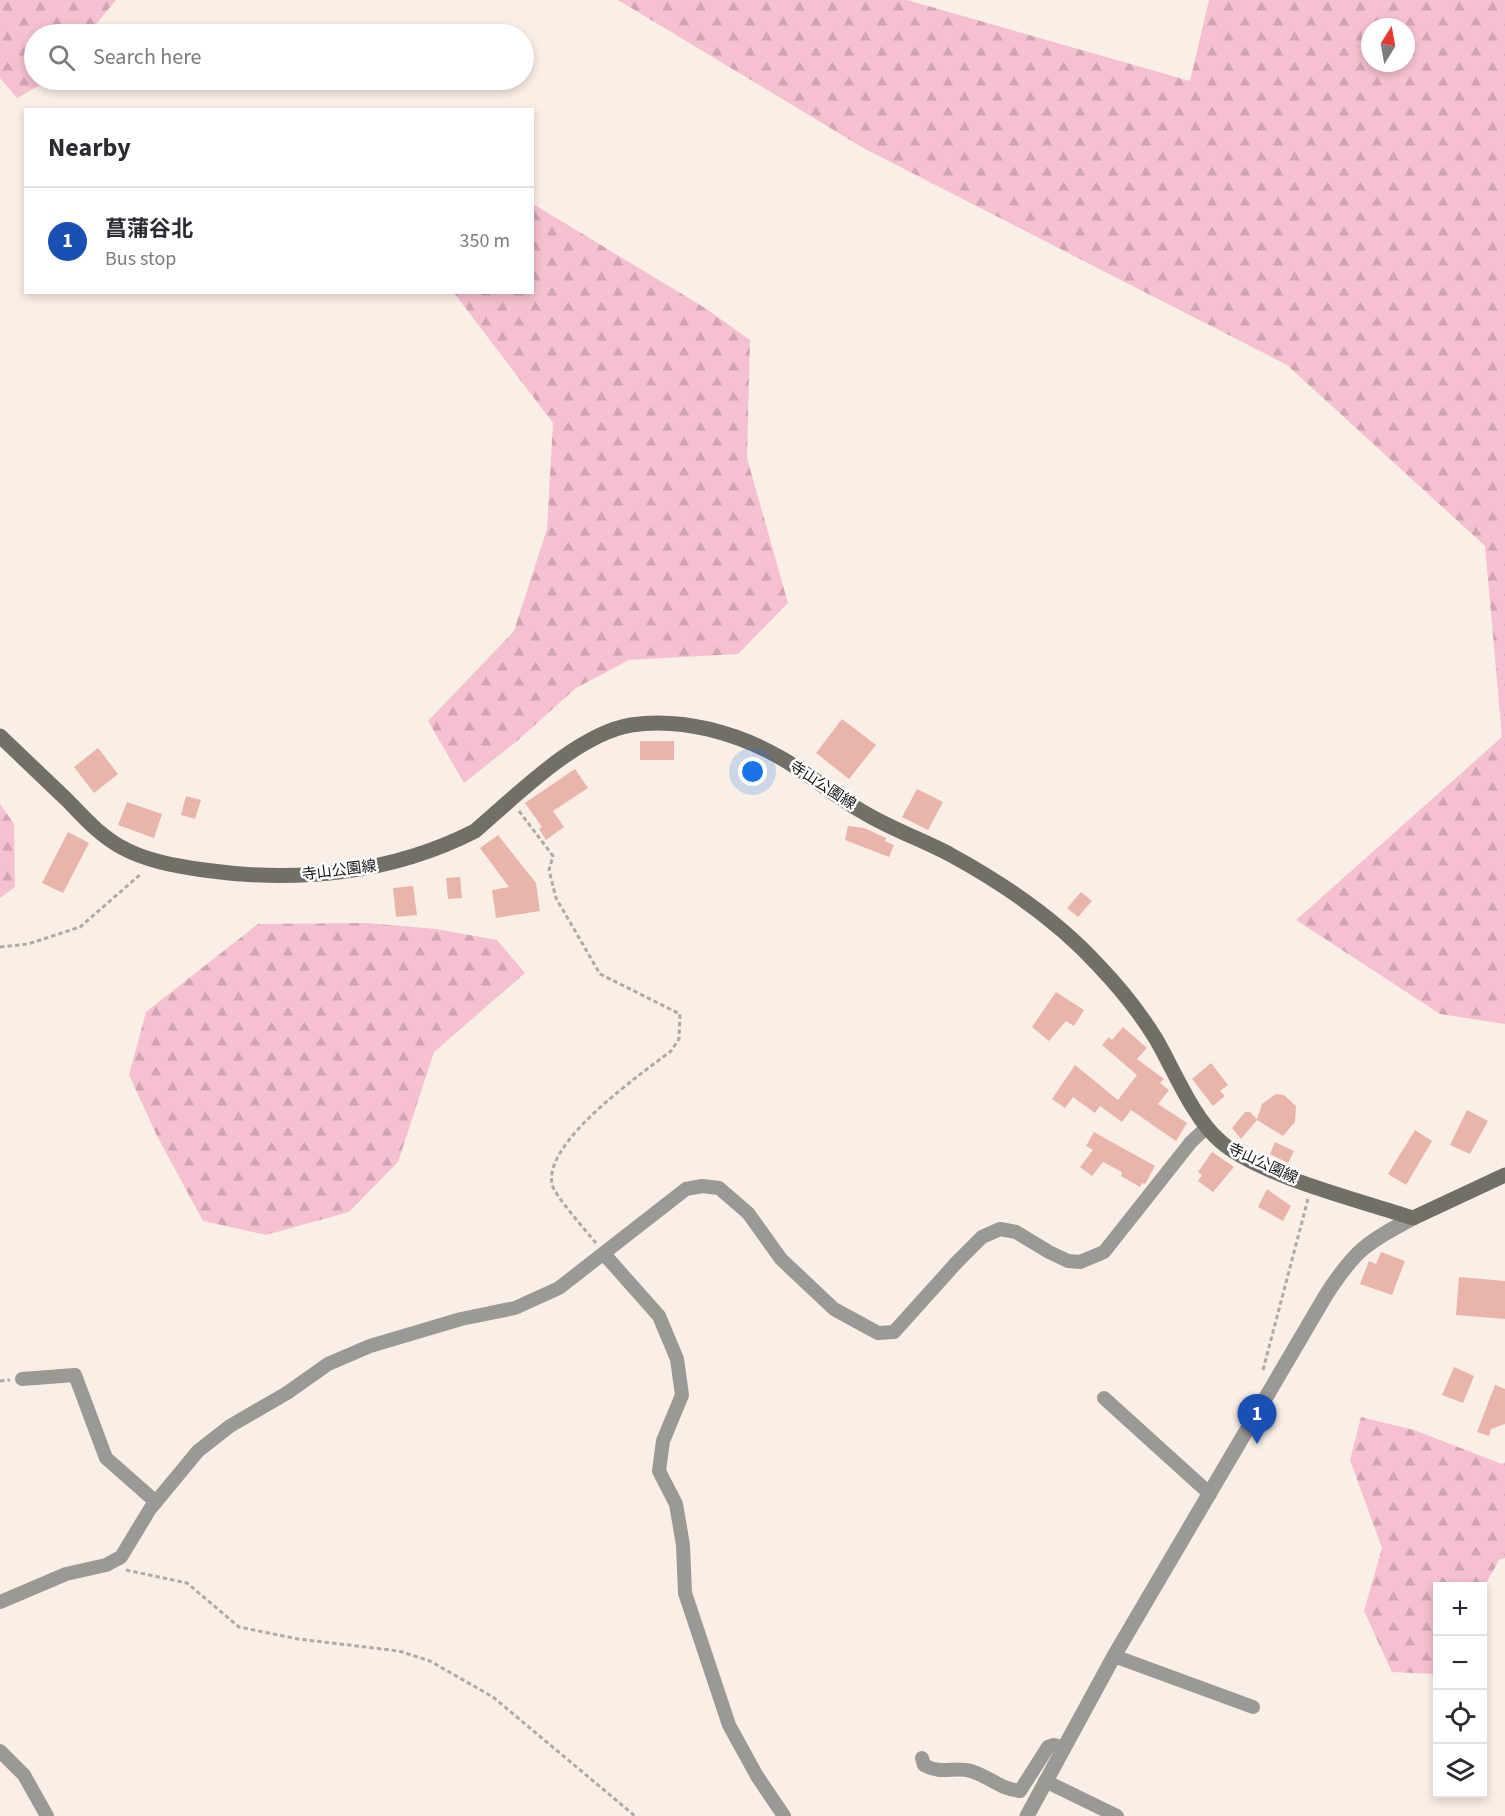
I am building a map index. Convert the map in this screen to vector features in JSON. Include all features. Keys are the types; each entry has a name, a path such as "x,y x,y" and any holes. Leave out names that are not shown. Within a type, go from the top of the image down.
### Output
{"main road":[{"name":"寺山公園線","path":"0,736 88,822 121,847 155,862 235,875 278,877 350,872 398,861 457,841 475,831 570,753 609,730 657,723 686,726 750,743 781,758 864,813 983,874 1079,945 1140,1015 1207,1127 1222,1143 1279,1174 1413,1218"},
{"path":"1413,1218 1505,1175"}],"street":[{"path":"0,1602 66,1574 106,1565 121,1557 156,1502 198,1451 230,1426 287,1393 328,1364 370,1346 427,1329 515,1308 559,1288 686,1189 702,1186 719,1188 748,1213 781,1259 834,1309 878,1333 894,1332 982,1237 1000,1229 1016,1232 1068,1261 1080,1262 1104,1252 1191,1142 1207,1127"},
{"path":"1027,1816 1114,1656 1341,1272 1359,1250 1375,1238 1413,1218"},
{"path":"604,1254 659,1316 677,1359 682,1395 663,1441 659,1471 676,1504 683,1545 685,1593 729,1725 757,1776 784,1816"},
{"path":"22,1379 75,1375 106,1458 156,1502"},
{"path":"1104,1398 1210,1494"},
{"path":"1114,1656 1253,1707"},
{"path":"922,1758 924,1765 935,1771 967,1770 1011,1790 1020,1791 1048,1747 1054,1745 1062,1748"},
{"path":"0,1751 24,1775 47,1816"},
{"path":"1045,1781 1118,1816"}],"path":[{"path":"511,800 553,856 549,870 556,898 600,974 680,1014 679,1039 671,1051 602,1106 561,1150 552,1168 552,1186 604,1254"},
{"path":"0,947 28,944 80,927 155,862"},
{"path":"1263,1371 1308,1199 1299,1194"},
{"path":"106,1565 187,1583 238,1627 298,1639 399,1651 430,1661 493,1697 635,1816"}],"green space":[{"path":"0,0 116,0 96,24 24,24 24,90 31,90 17,98 0,78"},
{"path":"618,0 907,0 1190,81 1209,0 1505,0 1505,1024 1440,1014 1296,920 1502,737 1485,546 1287,365 865,149"},
{"path":"534,205 705,308 750,340 747,458 788,603 738,654 629,660 576,688 517,741 464,783 428,721 514,631 547,529 553,423 455,294 534,294"},
{"path":"0,804 14,824 15,887 0,898"},
{"path":"367,923 436,929 497,940 525,973 434,1052 398,1162 349,1212 266,1235 203,1221 157,1136 129,1075 146,1012 258,924"},
{"path":"1361,1417 1414,1430 1502,1464 1505,1462 1505,1558 1499,1560 1487,1582 1433,1582 1433,1674 1392,1672 1364,1611 1382,1548 1350,1460"}],"building":[{"path":"842,719 876,745 849,779 816,753"},
{"path":"640,741 674,741 674,760 640,760"},
{"path":"98,748 118,774 94,793 74,767"},
{"path":"575,769 588,788 553,811 564,827 546,840 539,829 542,827 525,803"},
{"path":"917,789 943,802 928,830 902,817"},
{"path":"186,796 201,800 195,819 181,815"},
{"path":"127,802 162,814 154,838 118,825"},
{"path":"848,826 864,828 886,838 885,841 894,845 889,857 845,840"},
{"path":"68,832 89,843 63,893 42,883"},
{"path":"498,835 536,883 540,911 496,918 492,890 509,887 480,848"},
{"path":"460,877 462,898 448,899 446,878"},
{"path":"413,886 417,915 396,917 393,888"},
{"path":"1081,892 1092,901 1078,917 1067,908"},
{"path":"1056,992 1084,1010 1074,1026 1066,1021 1049,1041 1032,1027"},
{"path":"1123,1027 1147,1048 1137,1059 1164,1079 1160,1083 1169,1090 1158,1104 1187,1123 1176,1141 1131,1110 1122,1122 1100,1106 1095,1113 1073,1097 1065,1108 1052,1099 1075,1065 1118,1100 1137,1075 1102,1045 1109,1037 1112,1040"},
{"path":"1211,1063 1228,1085 1220,1091 1225,1096 1213,1106 1192,1079"},
{"path":"1276,1094 1284,1095 1296,1106 1295,1122 1283,1136 1257,1120 1241,1139 1232,1128 1245,1112 1250,1112 1257,1119 1262,1104"},
{"path":"1467,1110 1488,1121 1470,1154 1450,1145"},
{"path":"1415,1130 1432,1141 1406,1185 1388,1174"},
{"path":"1094,1132 1155,1166 1145,1184 1142,1183 1140,1187 1121,1176 1122,1172 1103,1162 1092,1176 1080,1167 1093,1150 1086,1146"},
{"path":"1275,1142 1294,1151 1288,1163 1270,1154"},
{"path":"1212,1152 1234,1167 1213,1192 1198,1181 1202,1175 1198,1172"},
{"path":"1267,1189 1291,1206 1283,1221 1258,1207"},
{"path":"1381,1252 1405,1261 1392,1295 1360,1284 1369,1261 1376,1264"},
{"path":"1459,1277 1505,1281 1505,1319 1456,1315"},
{"path":"1454,1367 1474,1376 1463,1403 1442,1395"},
{"path":"1495,1385 1505,1389 1505,1424 1491,1429 1489,1436 1477,1432"}],"place":[{"name":"菖蒲谷北","path":"1257,1444"}]}
